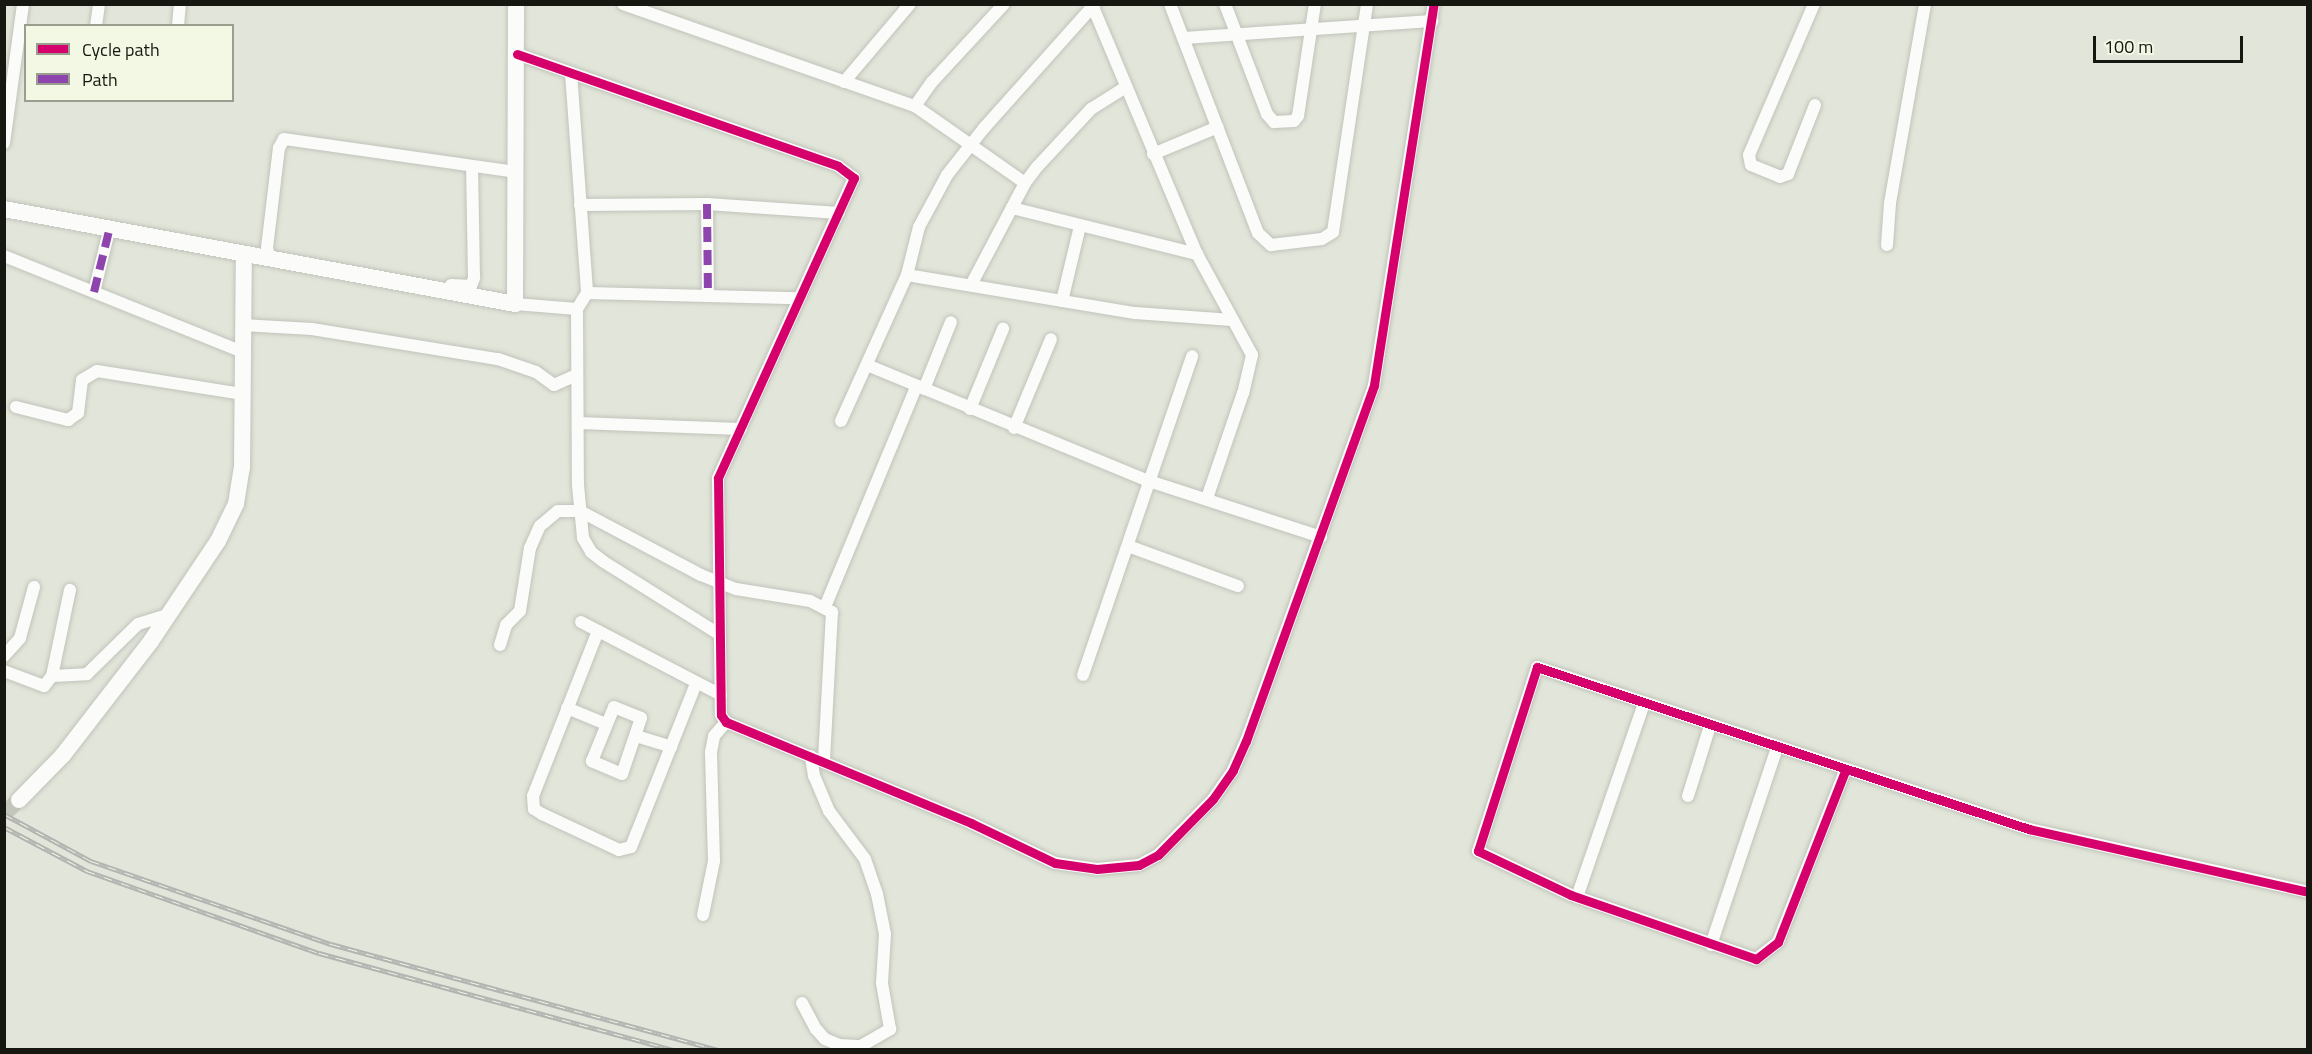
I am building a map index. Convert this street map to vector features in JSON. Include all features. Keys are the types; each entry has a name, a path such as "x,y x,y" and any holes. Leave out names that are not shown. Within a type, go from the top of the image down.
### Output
{"street":[{"path":"4,143 23,4"},
{"path":"96,24 99,4"},
{"path":"178,24 180,4"},
{"path":"516,4 516,304"},
{"path":"623,4 915,106 972,143 1025,183"},
{"path":"844,82 910,4"},
{"path":"915,106 932,82 1004,4"},
{"path":"1170,4 1262,240 1271,244 1328,238 1333,232 1367,4"},
{"path":"1225,4 1270,120 1294,121 1299,116 1315,4"},
{"path":"517,54 852,174 854,178 718,478 721,715 726,722 824,761 1055,863 1098,869 1139,865 1158,855 1183,834 1233,770 1321,537 1374,385 1434,4"},
{"path":"1814,4 1749,155 1751,165 1780,177 1788,174 1815,105"},
{"path":"1887,245 1890,203 1925,4"},
{"path":"841,421 907,275 919,227 947,175 972,143 1094,6 1153,154 1197,254 1251,355 1251,370 1207,498"},
{"path":"1183,38 1432,21"},
{"path":"571,73 587,292 577,309 576,375 580,511 583,538 591,552 719,634"},
{"path":"971,285 1025,183 1091,109 1126,87"},
{"path":"1153,154 1218,127"},
{"path":"270,258 267,248 279,148 284,139 516,172"},
{"path":"318,264 471,286 472,166"},
{"path":"580,205 707,204 839,213"},
{"path":"707,204 708,296"},
{"path":"1012,208 1197,254"},
{"path":"4,209 516,304 577,309"},
{"path":"1062,301 1080,226"},
{"path":"94,292 110,227"},
{"path":"16,798 53,758 167,613 218,541 236,504 242,468 244,254"},
{"path":"4,256 243,352"},
{"path":"907,275 1135,313 1232,320"},
{"path":"587,292 798,298"},
{"path":"825,607 951,322"},
{"path":"242,325 312,328 498,359 536,372 554,385 576,375"},
{"path":"970,409 1003,329"},
{"path":"1014,428 1051,339"},
{"path":"1083,675 1192,356"},
{"path":"867,365 1014,428 1149,481 1321,537"},
{"path":"16,407 68,420 78,413 82,380 97,371 243,394"},
{"path":"578,423 741,429"},
{"path":"500,645 506,625 520,611 530,548 540,526 558,512 580,511 718,582 825,607 832,612 834,621 824,761"},
{"path":"1128,546 1238,586"},
{"path":"4,656 20,638 34,587"},
{"path":"4,671 44,686 52,676 69,591"},
{"path":"52,676 87,674 138,624 167,613"},
{"path":"581,621 696,684 721,695"},
{"path":"598,631 532,803 542,814 619,850 631,847 696,684"},
{"path":"1845,771 1778,942 1756,959 1577,897 1478,851 1536,667 1845,771 2029,829 2307,892"},
{"path":"1577,897 1644,704"},
{"path":"614,707 638,714 641,718 636,736 622,774 594,764 592,761 614,707"},
{"path":"567,708 606,724"},
{"path":"703,915 714,861 711,752 714,736 726,722"},
{"path":"1688,796 1710,726"},
{"path":"636,736 671,747"},
{"path":"1711,945 1777,747"},
{"path":"802,1003 825,1040 839,1045 861,1046 890,1029 882,983 885,934 877,894 865,859 829,811 814,776 811,756"}],"tunnel":[{"path":"4,814 19,800"}],"railway":[{"path":"4,814 91,861 331,944 719,1050"},
{"path":"4,827 87,871 319,953 673,1050"}],"marked path":[{"path":"707,204 708,296"},
{"path":"94,292 110,227"}],"cycle path":[{"path":"517,54 838,166 854,178 718,478 721,715 726,722 971,823 1055,863 1097,869 1139,865 1158,855 1213,799 1233,770 1246,741 1374,385 1434,4"},
{"path":"1845,771 1778,942 1756,959 1571,895 1478,851 1537,667 2029,829 2308,892"}]}
